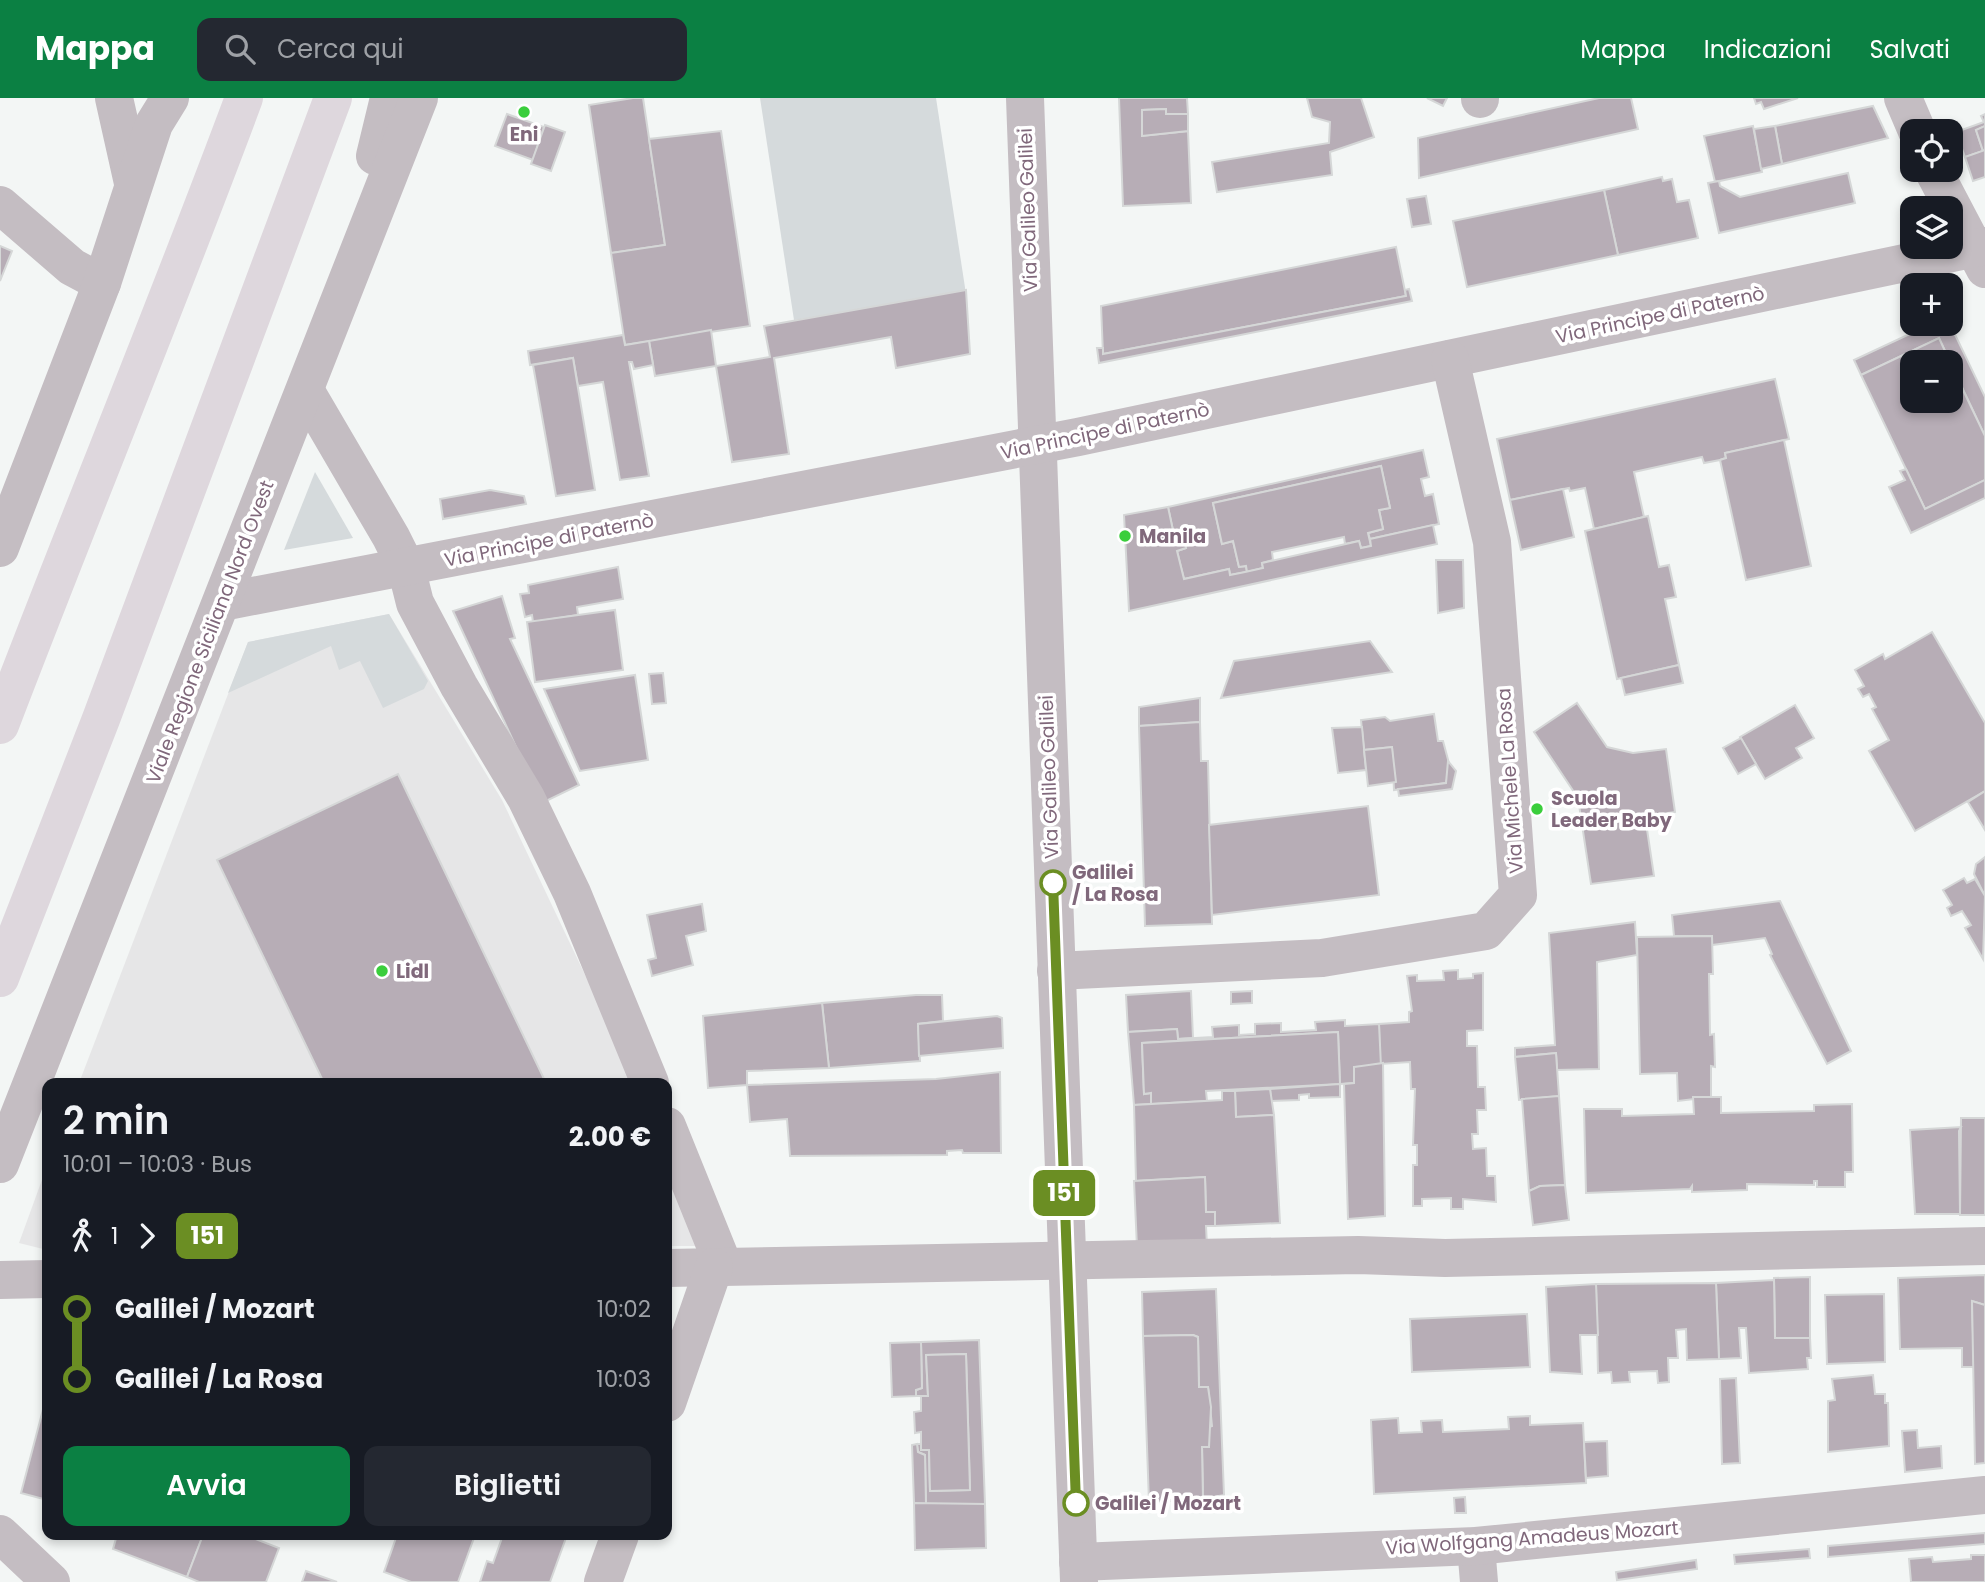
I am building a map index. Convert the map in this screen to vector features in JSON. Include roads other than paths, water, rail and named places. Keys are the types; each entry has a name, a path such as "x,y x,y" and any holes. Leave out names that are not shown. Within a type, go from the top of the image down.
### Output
{"main road":[{"path":"0,724 85,502 185,259 244,98"},
{"path":"0,978 101,719 333,98"}],"street":[{"path":"114,98 133,183"},
{"path":"339,305 389,98"},
{"name":"Viale Regione Siciliana Nord Ovest","path":"0,1164 419,98"},
{"name":"Via Galileo Galilei","path":"1025,98 1079,1572"},
{"path":"1903,98 1912,119"},
{"path":"1,545 102,283 133,183 162,107"},
{"path":"1940,182 1981,255"},
{"path":"0,205 72,267 102,283"},
{"name":"Via Principe di Paternò","path":"222,602 1037,446 1450,359 1981,255"},
{"name":"Via Michele La Rosa","path":"1056,971 1322,958 1486,931 1518,895 1492,542 1450,359"},
{"path":"305,390 406,567 415,603 459,686 526,798 572,893 647,1078"},
{"path":"672,1140 719,1267 672,1390"},
{"path":"672,1268 1358,1255 1459,1258 1985,1246"},
{"path":"0,1280 42,1279"},
{"name":"Via Wolfgang Amadeus Mozart","path":"1079,1572 1478,1564 1985,1495"},
{"path":"0,1534 51,1582"},
{"path":"603,1582 618,1540"}],"place":[{"name":"Eni","path":"524,112"},
{"name":"Manila","path":"1125,536"},
{"name":"Scuola Leader Baby","path":"1537,809"},
{"name":"Galilei / La Rosa","path":"1053,883"},
{"name":"Lidl","path":"382,971"},
{"name":"Galilei / Mozart","path":"1076,1503"}]}
